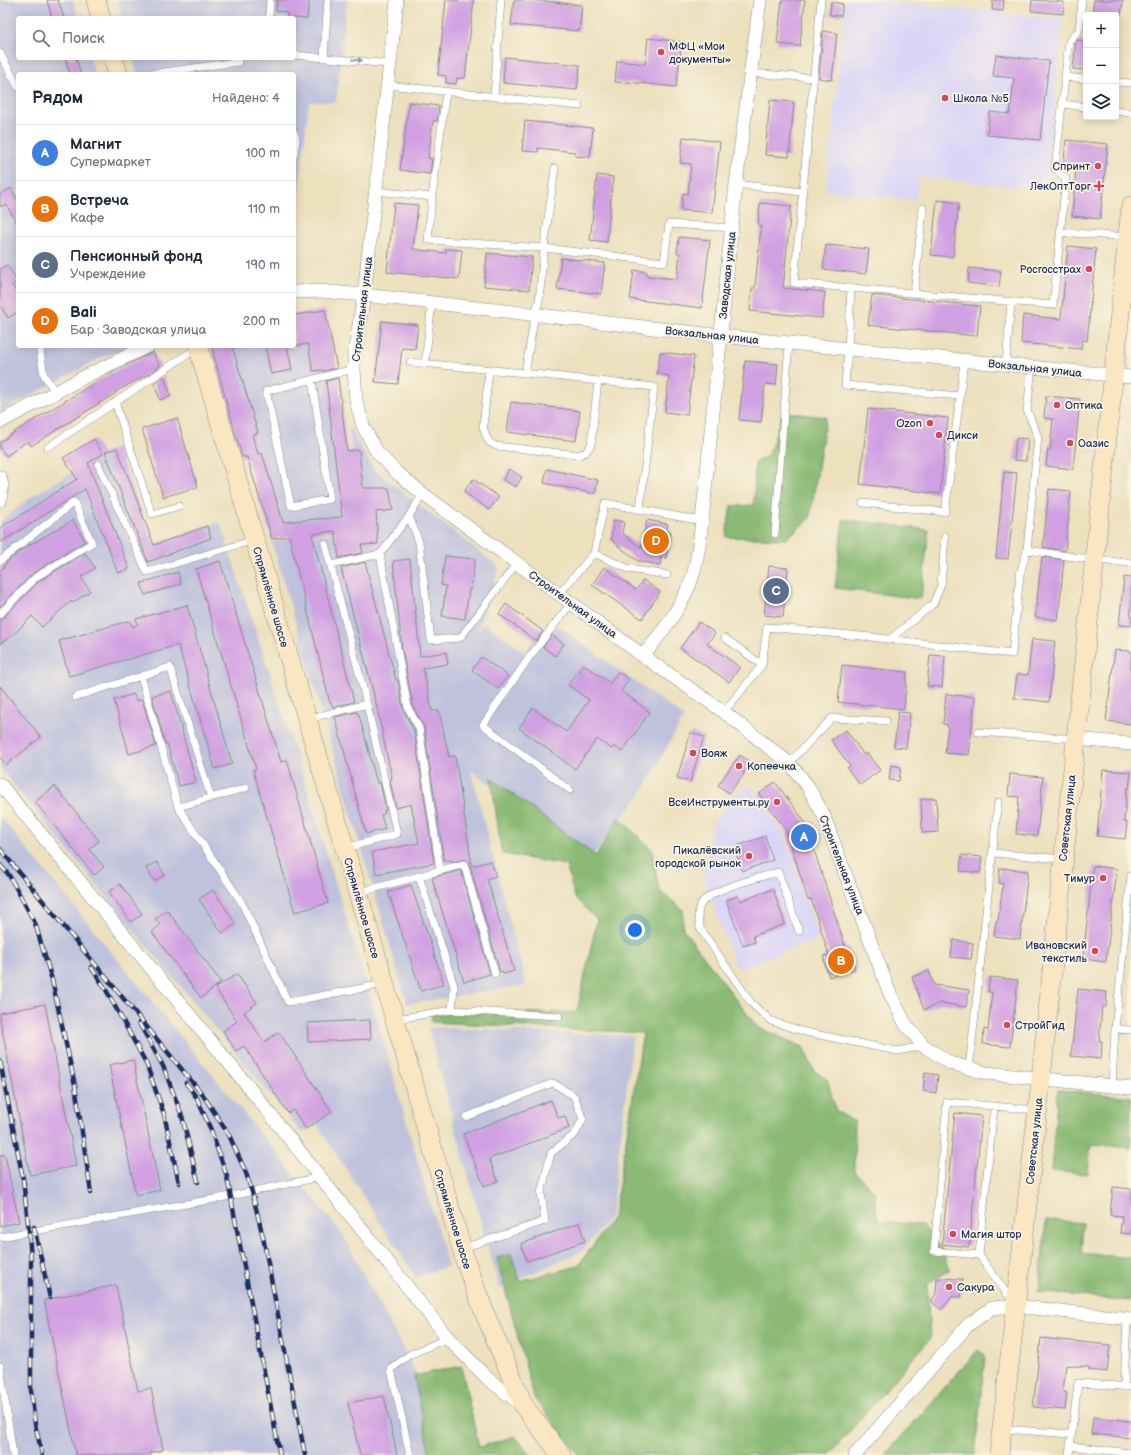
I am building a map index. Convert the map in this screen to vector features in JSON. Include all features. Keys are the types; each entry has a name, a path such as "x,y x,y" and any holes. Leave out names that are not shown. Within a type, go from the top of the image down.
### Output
{"street":[{"path":"96,0 101,16"},
{"name":"Строительная улица","path":"397,0 364,295 354,355 356,400 364,426 377,452 396,472 423,494 643,656 724,712 789,763 807,785 823,814 890,994 906,1025 924,1046 950,1063 986,1073 1131,1088"},
{"name":"Заводская улица","path":"643,656 670,622 680,605 692,576 697,557 702,521 736,184 760,0"},
{"path":"114,60 117,72"},
{"name":"Советская улица","path":"999,1455 1037,1110 1094,560 1122,376 1128,272 1128,237 1131,206"},
{"name":"Вокзальная улица","path":"296,292 319,291 364,295 721,336 1122,376"},
{"path":"0,422 144,348"},
{"name":"Спрямлённое шоссе","path":"199,348 462,1249 485,1314 524,1406 561,1455"},
{"path":"0,476 2,485 0,500"},
{"path":"1076,739 1131,744"},
{"path":"0,784 247,1084 448,1338 488,1379 524,1406"},
{"path":"855,1455 968,1325 992,1308 1015,1306 1129,1318"}],"lane":[{"path":"269,16 270,0"},
{"path":"324,57 328,0"},
{"path":"494,97 501,0"},
{"path":"821,0 812,78 794,283 1053,306 1066,178 1055,169 1069,41 1079,30 1082,0"},
{"path":"0,53 16,83"},
{"path":"296,55 390,64"},
{"path":"164,72 238,62"},
{"path":"751,73 812,78"},
{"path":"1065,77 1083,79"},
{"path":"1119,82 1131,83"},
{"path":"388,85 579,106"},
{"path":"446,92 432,197 428,240 544,248 664,262 669,224 732,228"},
{"path":"1062,104 1083,107"},
{"path":"1119,111 1131,113"},
{"path":"525,373 535,314 539,300 544,248 555,168"},
{"path":"736,184 802,192"},
{"path":"376,191 432,197"},
{"path":"914,294 923,208"},
{"path":"1060,232 1128,237"},
{"path":"851,288 845,385 960,396"},
{"path":"425,364 432,302"},
{"path":"1006,365 1011,302"},
{"path":"775,534 789,343"},
{"path":"40,348 44,375 56,393"},
{"path":"48,447 195,348"},
{"path":"862,503 945,512 964,361"},
{"path":"410,362 598,380 654,387 640,509"},
{"path":"724,712 762,665 767,627 1012,654 1020,574 1027,550 1038,437 1028,410 1032,367"},
{"path":"312,380 330,499 291,506 266,391 354,369"},
{"path":"489,370 483,427 489,442 496,446 579,455 586,452 591,445 598,380"},
{"path":"114,402 152,514 179,506"},
{"path":"98,464 147,572 254,540"},
{"path":"331,565 380,554 409,516 423,494"},
{"path":"0,561 74,502 92,543 36,577 0,614"},
{"path":"558,594 594,553 605,504 702,521"},
{"path":"409,516 419,542 431,640 460,638 517,563"},
{"path":"889,640 933,604 941,585 945,536"},
{"path":"326,544 367,704 397,834 344,849"},
{"path":"1027,550 1094,560 1131,563"},
{"path":"594,553 629,568 667,575"},
{"path":"380,554 408,708 419,728 440,870"},
{"path":"570,790 483,725 528,659 571,603"},
{"path":"724,638 762,665"},
{"path":"75,697 170,667 212,798"},
{"path":"141,676 178,807 242,903 288,1002 384,984"},
{"path":"307,719 367,704"},
{"path":"789,763 832,718 886,721"},
{"path":"978,732 1076,739"},
{"path":"178,807 246,788"},
{"path":"969,1068 998,802"},
{"path":"993,853 1063,859"},
{"path":"357,893 464,864 495,974"},
{"path":"799,931 778,872 730,886 710,895 701,904 698,916 700,928 751,1003 771,1021 805,1032 897,1051 924,1046"},
{"path":"419,876 454,986 452,1010"},
{"path":"1112,1086 1115,1029 1131,876"},
{"path":"394,1020 452,1010 560,1016"},
{"path":"1115,1029 1131,1030"},
{"path":"462,1249 545,1221 541,1193 551,1153 575,1134 583,1119 574,1096 553,1083 466,1117"},
{"path":"979,1255 934,1251 947,1102 1037,1110"},
{"path":"994,1106 979,1255 1015,1306"},
{"path":"0,1237 231,1196 320,1177"},
{"path":"1069,1455 1078,1383 1127,1387 1129,1318"},
{"path":"410,1455 391,1370 410,1355 448,1338"},
{"path":"0,1366 13,1455"},
{"path":"1002,1429 1071,1434"},
{"path":"1070,1446 1131,1453"}],"shaded area":[{"path":"0,0 73,0 77,16 16,16 16,60 91,60 94,72 16,72 16,348 130,348 104,356 0,412"},
{"path":"118,0 347,0 336,102 309,102 296,217 296,72 136,72 134,60 296,60 296,16 122,16"},
{"name":"Школа №5","path":"845,0 871,0 1063,19 1046,190 918,177 916,200 826,191"},
{"path":"325,310 339,379 355,528 272,539 247,457 242,457 212,348 296,348 296,315"},
{"path":"349,426 374,470 499,567 478,631 484,623 525,653 542,630 550,635 557,625 684,717 641,794 592,856 528,809 471,771 526,985 407,1004 272,542 358,529"},
{"path":"117,448 154,545 220,522 296,754 374,1009 448,1266 416,1278 317,1124 302,1133 0,768 0,522 28,499 105,452"},
{"name":"Пикалёвский городской рынок","path":"748,784 783,832 819,939 737,969 704,879 713,822"},
{"path":"0,816 342,1233 459,1455 0,1455"},
{"path":"428,1027 633,1036 611,1216 582,1251 500,1288"}],"green space":[{"path":"783,412 826,417 810,518 786,539 726,537 731,506 754,505 755,463 769,454"},
{"path":"843,519 929,530 921,599 835,588"},
{"path":"491,778 596,856 619,817 652,850 659,890 683,910 683,929 757,1027 803,1047 814,1071 827,1079 836,1111 855,1122 854,1171 874,1191 878,1221 923,1225 941,1248 950,1269 927,1284 930,1339 829,1455 579,1455 534,1398 497,1258 511,1254 520,1281 578,1266 614,1216 643,1033 431,1022 432,1014 577,1012 597,920 575,898 566,865 502,854"},
{"path":"1058,1090 1131,1097 1131,1148 1091,1144 1088,1174 1051,1171"},
{"path":"1046,1220 1083,1223 1081,1253 1131,1258 1131,1301 1039,1292"},
{"path":"978,1350 985,1355 975,1455 885,1455"},
{"path":"461,1366 479,1447 515,1436 531,1455 430,1455 414,1376"}],"building":[{"path":"47,0 58,0 63,16 51,16"},
{"path":"277,0 309,0 307,19 296,18 296,16 287,16 287,12 276,11"},
{"path":"446,0 474,0 465,78 457,78 456,84 446,83 446,76 438,75"},
{"path":"514,0 532,0 582,5 579,31 511,25"},
{"path":"782,0 805,0 800,46 777,44"},
{"path":"993,0 1004,0 1003,11 992,10"},
{"path":"1032,0 1064,2 1063,14 1031,11"},
{"path":"1094,0 1123,0 1121,15 1119,15 1119,12 1092,12"},
{"path":"831,2 843,4 841,16 830,15"},
{"path":"823,31 837,33 832,80 819,78"},
{"path":"648,38 682,42 676,87 615,82 617,61 645,64"},
{"path":"1076,40 1083,41 1083,70 1073,69"},
{"path":"996,55 1049,61 1040,140 987,135 990,112 1010,114 1014,78 993,76"},
{"path":"505,57 580,65 577,90 503,83"},
{"path":"66,60 77,60 80,72 69,72"},
{"path":"770,100 794,102 789,157 765,155"},
{"path":"409,102 439,106 437,121 433,121 428,158 432,159 430,174 400,170"},
{"path":"525,121 593,128 590,157 575,156 575,152 538,148 538,152 522,151"},
{"path":"683,137 720,142 712,213 681,210 683,193 688,194 691,164 680,163"},
{"path":"1066,140 1108,144 1100,219 1072,216 1076,169 1063,168"},
{"path":"597,175 613,177 607,242 590,240"},
{"path":"11,188 16,197 16,222 6,204 0,207 0,194"},
{"path":"937,200 959,203 953,257 931,255"},
{"path":"394,203 418,205 413,249 446,253 446,249 462,250 459,279 387,272"},
{"path":"760,203 791,206 783,288 825,292 822,318 750,311 752,288 755,288 761,226 758,226"},
{"path":"679,237 710,240 702,308 630,299 634,270 647,272 647,276 677,279 680,253 677,253"},
{"path":"826,245 869,249 866,274 823,269"},
{"path":"1068,246 1096,249 1087,341 1082,340 1081,349 1021,343 1023,315 1061,319"},
{"path":"487,253 532,257 529,290 484,286"},
{"path":"561,258 605,263 601,294 557,289"},
{"path":"7,265 16,279 16,283 12,285 16,292 16,313 8,318 0,305 0,269"},
{"path":"969,268 1001,271 999,287 968,283"},
{"path":"872,295 980,306 977,336 868,325"},
{"path":"325,310 337,368 324,371 313,371 308,344 296,346 296,315"},
{"path":"382,321 418,325 415,349 402,348 398,384 375,382"},
{"path":"212,348 233,348 258,433 252,435 258,454 262,453 283,522 342,517 326,381 338,378 347,451 359,450 363,488 389,488 393,510 376,512 378,544 361,545 363,553 339,558 335,531 312,534 354,702 333,707 330,703 289,536 272,539 247,457 242,457"},
{"path":"265,348 287,348 292,370 271,374"},
{"path":"153,352 160,366 151,373 115,392 116,393 31,446 28,441 6,456 0,448 0,442 16,431 109,374"},
{"path":"660,352 694,356 687,415 665,412 669,376 657,374"},
{"path":"745,361 778,364 776,385 765,384 761,422 739,420"},
{"path":"164,376 171,396 160,400 154,383"},
{"path":"1046,396 1080,399 1073,469 1046,466 1048,449 1050,450 1053,419 1044,418"},
{"path":"511,402 580,411 576,441 507,432"},
{"path":"868,409 948,418 940,494 860,484"},
{"path":"177,418 198,487 163,497 142,429"},
{"path":"1016,438 1028,439 1026,461 1014,460"},
{"path":"94,439 103,454 88,463 129,569 118,573 85,489 0,543 0,528 77,479 63,458"},
{"path":"117,448 154,545 207,526 211,538 148,562 105,452"},
{"path":"509,469 522,477 516,487 503,480"},
{"path":"547,469 598,480 595,494 544,483"},
{"path":"1004,472 1017,473 1008,559 996,558"},
{"path":"473,479 499,497 489,510 464,492"},
{"path":"1049,489 1071,491 1065,551 1043,547"},
{"path":"73,520 85,541 33,573 0,607 0,571 9,560 24,548"},
{"path":"614,520 624,522 622,533 641,548 647,520 668,524 667,531 671,532 666,558 661,557 660,565 638,561 611,540"},
{"path":"85,553 95,568 81,577 90,591 72,603 71,601 42,627 32,616 14,634 0,644 0,619 4,617 39,581"},
{"path":"445,556 475,559 465,619 442,616 446,586 441,585"},
{"path":"1042,557 1064,560 1058,620 1035,617"},
{"path":"410,559 420,656 446,652 448,664 423,668 432,711 439,711 449,757 455,756 472,866 491,861 496,876 487,879 514,971 503,974 502,971 500,972 469,862 465,859 453,862 452,860 444,861 424,727 413,706 402,649 393,561"},
{"path":"220,561 281,762 287,760 328,903 295,912 253,770 256,769 196,569"},
{"path":"365,562 396,680 398,680 403,709 414,730 434,863 376,874 372,852 419,843 411,804 396,808 390,780 392,779 376,703 341,568"},
{"path":"769,566 788,568 783,617 764,615"},
{"path":"604,567 636,590 643,580 660,592 642,619 592,585"},
{"path":"178,572 181,584 145,595 141,583"},
{"path":"1124,577 1131,578 1131,626 1119,625"},
{"path":"506,604 543,631 536,641 499,614"},
{"path":"187,605 232,764 215,769 178,645 69,676 59,641 129,621 133,627 138,624 136,619"},
{"path":"699,622 715,633 707,644 740,667 729,682 680,648"},
{"path":"552,635 564,644 555,656 543,647"},
{"path":"1032,639 1055,641 1049,702 1014,698 1017,674 1028,675"},
{"path":"1115,650 1131,651 1131,724 1106,721"},
{"path":"930,655 945,656 942,687 927,686"},
{"path":"481,657 508,676 498,689 472,670"},
{"path":"583,664 610,683 618,672 629,679 621,691 650,712 622,752 614,746 612,749 597,739 575,769 519,728 533,708 566,732 589,700 568,685"},
{"path":"842,665 907,672 904,709 838,702"},
{"path":"0,686 41,737 6,765 0,757"},
{"path":"171,691 196,782 179,786 167,743 165,744 152,696"},
{"path":"134,694 136,701 142,699 156,746 129,754 114,700"},
{"path":"946,694 975,697 969,755 945,753 948,725 943,724"},
{"path":"357,712 377,783 380,782 386,810 384,810 385,813 381,815 385,829 366,834 335,717"},
{"path":"898,712 910,713 906,748 894,747"},
{"path":"846,730 864,755 867,753 880,770 860,785 847,768 850,766 831,740"},
{"path":"691,732 704,737 690,782 677,778"},
{"path":"740,755 751,763 729,793 718,785"},
{"path":"891,765 901,767 899,781 889,780"},
{"path":"1103,770 1131,772 1129,789 1127,788 1124,822 1127,822 1125,839 1097,836"},
{"path":"1010,774 1043,777 1037,836 1016,834 1019,797 1008,796"},
{"path":"775,782 805,822 846,949 848,948 855,969 829,977 823,956 829,955 811,899 808,900 786,830 759,794"},
{"path":"55,786 99,841 89,849 104,867 94,875 35,802"},
{"path":"936,798 938,832 922,833 921,799"},
{"path":"765,836 773,860 742,871 734,847"},
{"path":"962,855 982,857 980,873 960,871"},
{"path":"157,862 165,875 154,881 146,868"},
{"path":"1093,866 1117,869 1106,962 1083,959"},
{"path":"1000,868 1028,871 1020,939 994,936 996,921 998,921 1003,884 999,883"},
{"path":"461,870 490,974 464,982 432,878"},
{"path":"120,884 142,914 131,922 109,892"},
{"path":"411,885 444,984 421,991 388,892"},
{"path":"773,889 785,924 753,936 755,942 743,946 726,900 738,896 740,901"},
{"path":"213,890 236,924 222,933 199,899"},
{"path":"167,910 221,982 201,998 152,932 160,925 155,919"},
{"path":"953,940 973,943 971,959 951,957"},
{"path":"929,971 934,985 969,990 966,1007 941,1003 924,1010 912,977"},
{"path":"237,974 257,1003 244,1012 264,1042 279,1032 332,1112 306,1129 293,1110 288,1113 244,1046 236,1051 223,1031 237,1021 215,988"},
{"path":"990,977 1018,980 1010,1047 983,1044 984,1029 988,1030 992,992 988,992"},
{"path":"1078,989 1107,992 1106,1007 1102,1007 1099,1041 1102,1041 1101,1059 1071,1056"},
{"path":"45,1004 76,1166 30,1175 0,1013"},
{"path":"370,1020 371,1039 308,1042 307,1023"},
{"path":"133,1060 160,1190 136,1195 109,1065"},
{"path":"925,1073 938,1075 936,1093 923,1091"},
{"path":"551,1100 558,1118 565,1116 569,1128 489,1159 498,1181 484,1186 463,1134"},
{"path":"955,1113 982,1116 969,1247 942,1244"},
{"path":"0,1155 5,1155 19,1222 0,1226"},
{"path":"1113,1187 1131,1189 1131,1234 1120,1233 1122,1216 1110,1215"},
{"path":"579,1223 585,1241 527,1261 521,1244"},
{"name":"Сакура","path":"937,1278 962,1279 961,1297 952,1297 941,1310 931,1301 936,1294"},
{"path":"116,1285 138,1391 151,1388 163,1450 150,1453 151,1455 76,1455 44,1300"},
{"path":"1041,1338 1110,1345 1107,1372 1089,1370 1089,1367 1066,1365 1063,1392 1067,1393 1065,1410 1033,1407"},
{"path":"384,1396 397,1455 360,1455 348,1403"},
{"path":"1093,1417 1131,1421 1131,1438 1091,1434"}],"railway":[{"path":"0,849 203,1095 229,1135 246,1173 263,1237 305,1455"},
{"path":"0,865 9,875 35,923 52,980 75,1085 91,1193"},
{"path":"91,967 105,988 146,1063 164,1114 179,1183"},
{"path":"139,1023 163,1066 182,1116 198,1182"},
{"path":"0,1061 24,1184"},
{"path":"186,1083 197,1098 211,1130 227,1177 280,1455"},
{"path":"23,1179 31,1260 31,1390 35,1424 42,1454"},
{"path":"34,1227 50,1298"}],"place":[{"name":"МФЦ «Мои документы»","path":"661,52"},
{"name":"Школа №5","path":"945,98"},
{"name":"Спринт","path":"1098,166"},
{"name":"ЛекОптТорг","path":"1099,186"},
{"name":"Росгосстрах","path":"1089,269"},
{"name":"Оптика","path":"1057,405"},
{"name":"Ozon","path":"930,423"},
{"name":"Дикси","path":"939,435"},
{"name":"Оазис","path":"1070,443"},
{"name":"Bali","path":"656,541"},
{"name":"Пенсионный фонд","path":"776,591"},
{"name":"Вояж","path":"693,753"},
{"name":"Копеечка","path":"739,766"},
{"name":"ВсеИнструменты.ру","path":"777,802"},
{"name":"Магнит","path":"804,837"},
{"name":"Пикалёвский городской рынок","path":"749,856"},
{"name":"Тимур","path":"1103,878"},
{"name":"Ивановский текстиль","path":"1095,951"},
{"name":"Встреча","path":"841,961"},
{"name":"СтройГид","path":"1007,1025"},
{"name":"Магия штор","path":"953,1234"},
{"name":"Сакура","path":"949,1287"}]}
